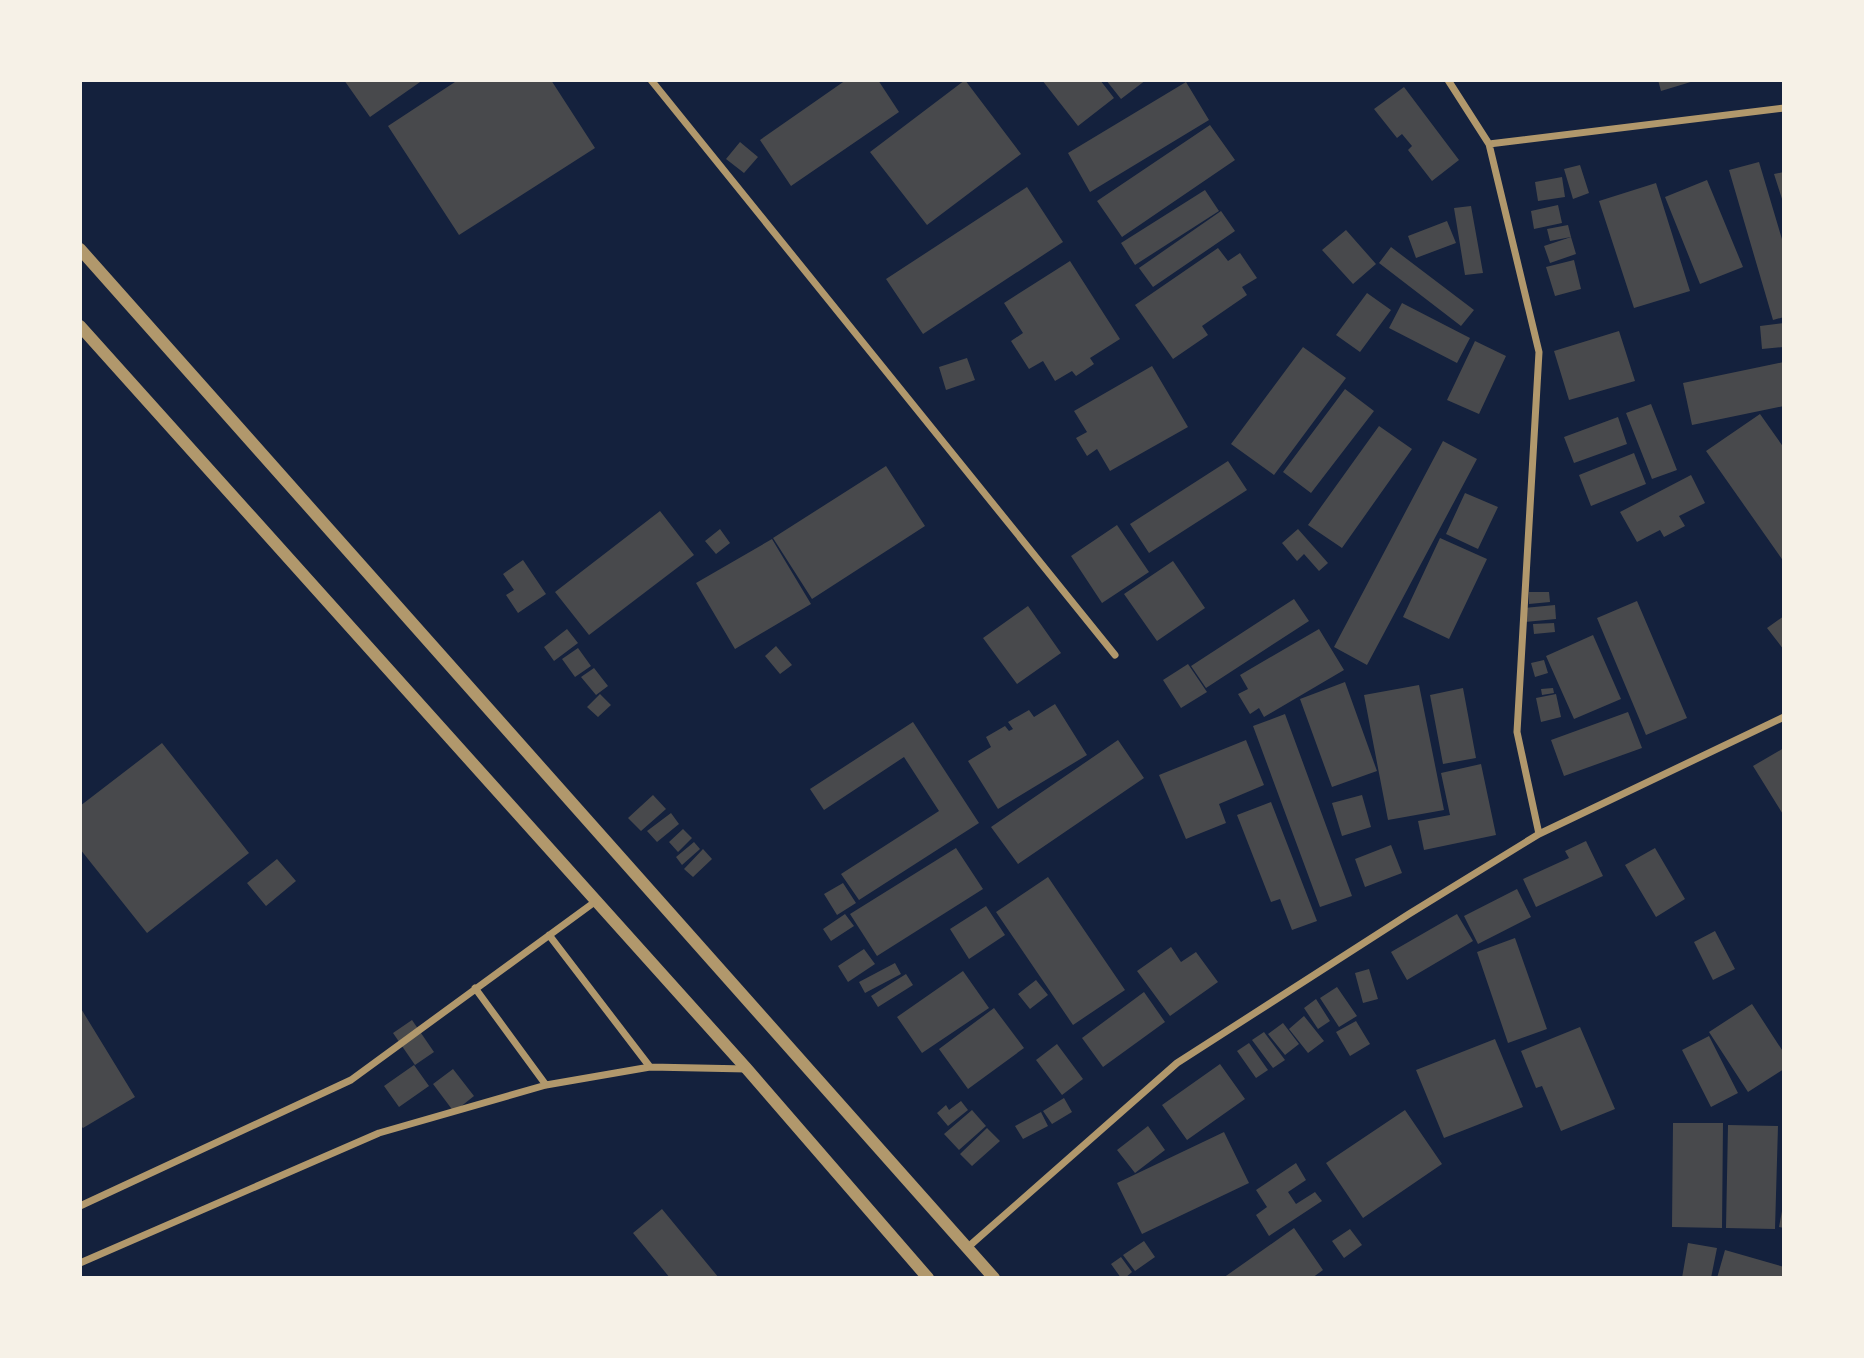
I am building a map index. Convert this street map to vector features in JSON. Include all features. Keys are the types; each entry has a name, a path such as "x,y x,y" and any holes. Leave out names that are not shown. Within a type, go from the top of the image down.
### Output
{"street":[{"path":"651,80 1115,654"},
{"path":"1448,80 1489,144 1539,352 1517,732 1539,834"},
{"path":"1489,144 1783,108"},
{"path":"80,249 994,1278"},
{"path":"80,326 747,1069 928,1278"},
{"path":"967,1248 1177,1063 1539,834 1783,717"},
{"path":"80,1206 351,1080 596,901"},
{"path":"549,934 650,1067"},
{"path":"475,988 546,1085"},
{"path":"80,1263 379,1133 546,1085 650,1067 747,1069"}],"building":[{"path":"344,80 423,80 370,117"},
{"path":"458,80 551,80 595,148 459,235 388,126"},
{"path":"846,80 878,80 899,112 791,186 760,140"},
{"path":"965,80 1021,154 927,225 870,152"},
{"path":"1042,80 1100,80 1114,98 1078,126"},
{"path":"1106,80 1146,80 1121,99"},
{"path":"1658,80 1693,80 1694,81 1661,91"},
{"path":"1186,82 1209,120 1090,192 1068,153"},
{"path":"1404,87 1459,160 1432,181 1408,150 1412,146 1402,134 1397,138 1374,109"},
{"path":"1210,125 1235,160 1122,237 1097,201"},
{"path":"740,142 758,157 744,173 726,159"},
{"path":"1759,162 1784,246 1784,317 1773,320 1729,170"},
{"path":"1580,165 1589,193 1573,199 1564,169"},
{"path":"1784,172 1784,202 1783,202 1774,174"},
{"path":"1562,177 1565,197 1538,201 1535,182"},
{"path":"1707,180 1743,267 1700,284 1665,197"},
{"path":"1656,183 1690,291 1634,308 1599,201"},
{"path":"1027,187 1063,242 923,334 886,279"},
{"path":"1205,190 1219,211 1135,265 1121,243"},
{"path":"1558,205 1562,223 1534,229 1531,211"},
{"path":"1471,206 1483,273 1465,275 1454,208"},
{"path":"1221,211 1235,231 1153,287 1139,268"},
{"path":"1447,221 1456,243 1416,258 1408,236"},
{"path":"1568,225 1571,237 1550,241 1547,229"},
{"path":"1346,230 1376,264 1353,284 1322,250"},
{"path":"1571,237 1576,254 1550,263 1544,246"},
{"path":"1391,247 1474,310 1461,326 1379,263"},
{"path":"1218,248 1228,261 1240,253 1257,278 1242,287 1247,295 1202,326 1208,335 1173,359 1135,305"},
{"path":"1574,260 1581,289 1555,296 1546,267"},
{"path":"1070,261 1120,339 1090,358 1094,364 1076,376 1072,371 1055,381 1043,361 1029,369 1011,341 1023,333 1004,303"},
{"path":"1367,293 1391,310 1360,352 1336,335"},
{"path":"1402,303 1470,338 1457,363 1389,328"},
{"path":"1784,323 1784,347 1762,349 1760,326"},
{"path":"1619,331 1635,381 1569,400 1554,351"},
{"path":"1475,341 1506,356 1479,414 1447,400"},
{"path":"1303,347 1346,378 1274,475 1231,444"},
{"path":"967,358 975,380 946,390 939,367"},
{"path":"1784,362 1784,406 1692,425 1683,383"},
{"path":"1152,366 1188,427 1110,471 1097,449 1087,456 1076,438 1087,432 1074,411"},
{"path":"1345,389 1374,411 1311,493 1283,472"},
{"path":"1651,404 1677,470 1652,479 1626,413"},
{"path":"1760,414 1784,448 1784,562 1706,451"},
{"path":"1618,417 1627,444 1574,463 1564,437"},
{"path":"1379,426 1412,449 1342,548 1308,525"},
{"path":"1443,441 1477,459 1367,665 1334,647"},
{"path":"1634,453 1646,484 1591,506 1579,475"},
{"path":"1228,461 1247,490 1149,553 1130,524"},
{"path":"886,466 925,526 812,599 773,538"},
{"path":"1691,475 1705,503 1679,516 1685,526 1664,537 1660,530 1637,542 1620,512"},
{"path":"1465,493 1498,507 1478,549 1446,534"},
{"path":"660,511 694,555 589,635 555,592"},
{"path":"1117,525 1149,572 1102,603 1071,556"},
{"path":"720,529 730,543 716,554 705,541"},
{"path":"1298,529 1328,563 1319,571 1304,554 1297,561 1282,543"},
{"path":"1440,538 1487,559 1449,639 1403,617"},
{"path":"772,539 811,604 735,649 696,583"},
{"path":"523,560 546,594 518,613 506,595 514,590 503,574"},
{"path":"1173,561 1205,608 1157,641 1124,594"},
{"path":"1529,592 1549,592 1550,602 1529,604"},
{"path":"1294,599 1309,621 1206,688 1191,666"},
{"path":"1637,601 1687,718 1646,735 1597,618"},
{"path":"1555,605 1556,619 1525,622 1524,608"},
{"path":"1028,606 1061,653 1017,684 983,638"},
{"path":"1784,616 1784,650 1767,628"},
{"path":"1554,623 1555,632 1534,634 1533,624"},
{"path":"567,629 578,643 554,661 544,647"},
{"path":"1319,629 1344,670 1264,717 1259,708 1250,714 1238,694 1248,689 1240,675"},
{"path":"1593,635 1621,699 1574,719 1546,656"},
{"path":"776,646 792,665 780,674 765,656"},
{"path":"578,648 591,666 575,677 562,659"},
{"path":"1544,660 1548,673 1535,677 1531,663"},
{"path":"1188,664 1207,692 1181,708 1163,680"},
{"path":"594,668 608,686 596,695 581,677"},
{"path":"1345,682 1377,771 1332,787 1300,699"},
{"path":"1419,685 1444,810 1388,820 1364,695"},
{"path":"1463,688 1476,758 1443,764 1430,695"},
{"path":"1553,688 1554,693 1542,695 1541,689"},
{"path":"600,694 611,705 598,717 587,707"},
{"path":"1556,694 1561,717 1541,722 1536,698"},
{"path":"1055,704 1087,755 998,809 968,761 991,747 986,737 1005,726 1009,731 1013,729 1008,722 1029,710 1034,717"},
{"path":"1628,712 1642,748 1564,776 1551,740"},
{"path":"1285,714 1352,896 1320,907 1253,726"},
{"path":"913,722 979,823 859,900 841,874 939,811 904,757 824,810 810,789"},
{"path":"1118,740 1144,778 1018,864 991,827"},
{"path":"1246,740 1264,785 1219,804 1226,823 1186,839 1159,775"},
{"path":"162,743 249,853 147,933 80,849 80,806"},
{"path":"1784,748 1784,816 1753,766"},
{"path":"1481,764 1496,835 1424,850 1418,821 1450,815 1441,773"},
{"path":"653,795 666,809 641,831 628,818"},
{"path":"1362,795 1371,827 1342,836 1332,803"},
{"path":"1271,802 1317,921 1292,930 1280,899 1271,902 1237,815"},
{"path":"671,813 679,824 657,842 647,831"},
{"path":"683,829 692,838 678,852 669,842"},
{"path":"1586,841 1603,876 1536,907 1523,879 1569,858 1565,851"},
{"path":"694,842 700,849 682,865 676,857"},
{"path":"1391,845 1402,873 1365,887 1355,859"},
{"path":"956,848 983,889 877,956 850,914"},
{"path":"1655,848 1685,899 1656,917 1625,865"},
{"path":"703,849 712,859 693,877 684,869"},
{"path":"277,859 296,881 266,906 247,883"},
{"path":"1048,877 1125,990 1073,1025 996,912"},
{"path":"843,883 856,903 837,915 824,894"},
{"path":"1517,889 1531,917 1478,944 1464,916"},
{"path":"986,906 1005,935 969,959 950,929"},
{"path":"845,914 854,926 831,941 823,929"},
{"path":"1457,914 1473,941 1407,980 1391,952"},
{"path":"1715,931 1735,969 1713,980 1694,942"},
{"path":"1515,938 1547,1029 1508,1043 1477,952"},
{"path":"1171,947 1181,962 1196,952 1218,982 1170,1016 1137,971"},
{"path":"864,949 875,964 848,982 838,966"},
{"path":"895,963 901,974 865,993 859,982"},
{"path":"1369,969 1378,999 1363,1003 1355,973"},
{"path":"963,971 989,1008 922,1053 897,1017"},
{"path":"906,974 913,985 878,1007 871,996"},
{"path":"1036,980 1048,995 1030,1009 1018,994"},
{"path":"1337,987 1357,1016 1339,1027 1320,998"},
{"path":"1144,992 1165,1022 1103,1067 1082,1038"},
{"path":"1316,999 1330,1021 1318,1029 1304,1008"},
{"path":"1752,1004 1784,1053 1784,1069 1748,1092 1709,1032"},
{"path":"80,1007 135,1097 83,1128 80,1125"},
{"path":"994,1008 1024,1048 968,1089 939,1049"},
{"path":"1304,1016 1324,1041 1308,1053 1289,1029"},
{"path":"412,1020 434,1052 415,1065 393,1033"},
{"path":"1356,1021 1370,1044 1350,1056 1336,1032"},
{"path":"1283,1023 1299,1044 1285,1055 1268,1034"},
{"path":"1580,1027 1615,1109 1561,1131 1542,1086 1536,1088 1521,1051"},
{"path":"1264,1032 1285,1060 1273,1068 1252,1040"},
{"path":"1709,1036 1738,1093 1711,1107 1682,1050"},
{"path":"1495,1039 1523,1107 1444,1138 1416,1070"},
{"path":"1249,1043 1268,1070 1256,1078 1237,1051"},
{"path":"1057,1044 1083,1079 1062,1095 1036,1060"},
{"path":"1220,1064 1245,1099 1187,1140 1162,1105"},
{"path":"414,1065 429,1086 399,1107 384,1086"},
{"path":"453,1069 474,1096 454,1112 433,1084"},
{"path":"1064,1098 1072,1112 1052,1124 1043,1111"},
{"path":"961,1101 968,1110 948,1126 937,1113 946,1105 949,1110"},
{"path":"972,1110 986,1126 959,1150 944,1134"},
{"path":"1405,1110 1442,1164 1363,1218 1326,1163"},
{"path":"1041,1112 1048,1126 1023,1139 1015,1126"},
{"path":"1673,1123 1723,1123 1722,1228 1672,1227"},
{"path":"1728,1125 1778,1126 1775,1229 1726,1228"},
{"path":"1148,1126 1165,1150 1135,1173 1117,1150"},
{"path":"987,1128 1000,1141 972,1166 960,1154"},
{"path":"1224,1132 1249,1183 1142,1234 1117,1183"},
{"path":"1296,1163 1306,1180 1288,1192 1296,1204 1315,1192 1322,1201 1269,1236 1256,1215 1267,1207 1256,1190"},
{"path":"662,1209 719,1278 670,1278 633,1233"},
{"path":"1784,1211 1784,1228 1779,1227"},
{"path":"1294,1228 1323,1270 1312,1278 1223,1278"},
{"path":"1350,1229 1362,1245 1344,1258 1332,1241"},
{"path":"1144,1241 1155,1257 1135,1271 1123,1255"},
{"path":"1688,1243 1717,1248 1711,1278 1682,1278"},
{"path":"1725,1250 1784,1267 1784,1278 1717,1278"},
{"path":"1121,1257 1132,1272 1125,1278 1121,1278 1111,1264"}]}
